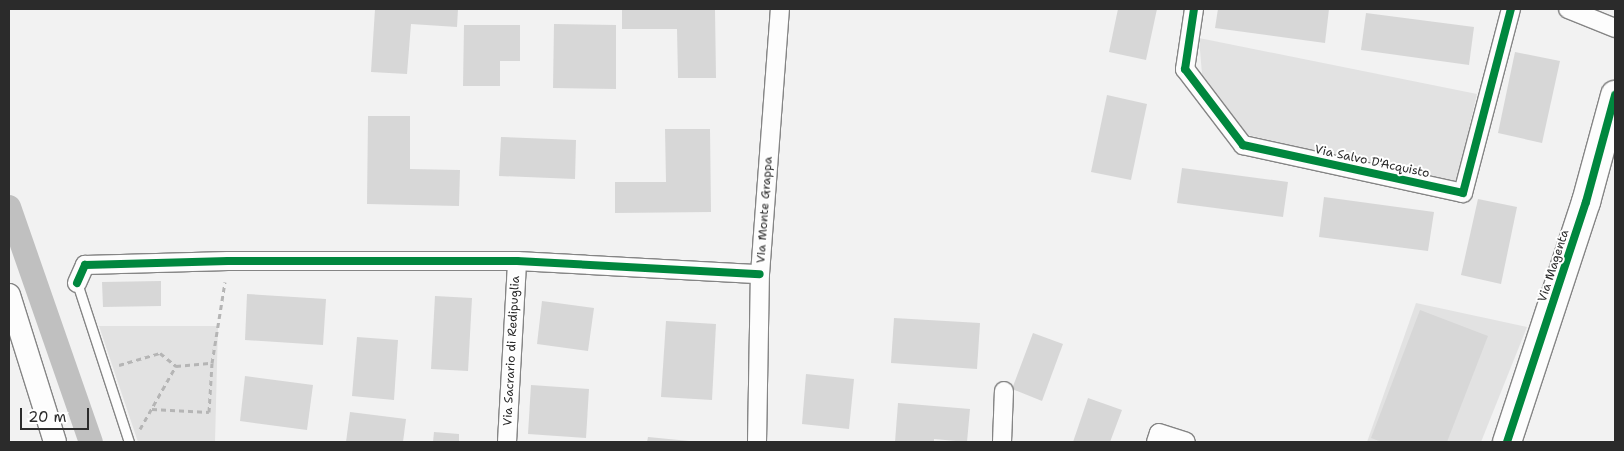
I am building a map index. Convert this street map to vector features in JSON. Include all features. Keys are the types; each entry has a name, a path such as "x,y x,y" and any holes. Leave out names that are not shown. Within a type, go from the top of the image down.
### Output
{"main road":[{"name":"Via Magenta","path":"1506,442 1586,202 1615,95"}],"street":[{"name":"Via Monte Grappa","path":"757,442 760,274 780,9"},
{"name":"Via Salvo D'Acquisto","path":"1194,9 1186,69 1243,145 1463,194 1511,9"},
{"path":"1568,9 1615,28"},
{"path":"77,283 85,265 228,261 517,261 760,274"},
{"name":"Via Sacrario di Redipuglia","path":"507,442 517,261"},
{"path":"9,295 55,442"},
{"path":"1002,442 1004,391"},
{"path":"1158,438 1186,442"}],"lane":[{"path":"77,283 129,442"}],"path":[{"path":"152,409 209,412 212,363 228,261"},
{"path":"106,368 160,353 176,366 212,363"},
{"path":"137,434 176,366"}],"shaded area":[{"path":"1199,38 1477,94 1456,185 1248,135 1202,74"},
{"path":"1416,303 1527,327 1481,442 1367,442"},
{"path":"99,326 218,326 215,442 138,442"}],"building":[{"path":"375,9 458,9 457,27 411,24 407,74 371,72"},
{"path":"622,9 715,9 716,78 678,78 677,29 622,29"},
{"path":"1118,9 1157,9 1146,60 1109,52"},
{"path":"1218,9 1329,9 1325,43 1215,28"},
{"path":"1366,13 1474,27 1469,65 1361,50"},
{"path":"554,24 616,25 616,89 553,88"},
{"path":"464,25 520,25 520,61 500,61 500,86 463,86"},
{"path":"1515,52 1560,61 1542,143 1498,133"},
{"path":"1107,95 1147,104 1131,180 1091,172"},
{"path":"368,116 410,116 410,169 460,170 459,206 367,204"},
{"path":"665,129 710,129 711,212 615,213 615,182 666,182"},
{"path":"501,137 576,140 575,179 499,176"},
{"path":"1182,168 1288,182 1283,217 1177,203"},
{"path":"1324,197 1434,212 1428,251 1319,237"},
{"path":"1478,199 1517,207 1501,284 1461,275"},
{"path":"161,281 161,306 103,307 102,282"},
{"path":"247,294 326,299 323,345 245,340"},
{"path":"435,296 472,298 468,371 431,369"},
{"path":"542,301 594,308 588,351 537,344"},
{"path":"1420,310 1488,336 1447,442 1382,442 1371,438"},
{"path":"894,318 980,323 977,369 891,363"},
{"path":"666,321 716,324 712,400 661,397"},
{"path":"1033,333 1063,344 1042,401 1012,389"},
{"path":"357,337 398,340 394,400 352,396"},
{"path":"806,374 854,379 849,429 802,424"},
{"path":"245,376 313,385 307,430 240,421"},
{"path":"531,385 589,389 586,438 528,434"},
{"path":"1088,398 1122,410 1110,442 1073,442"},
{"path":"898,403 970,409 967,442 934,439 934,442 895,442"},
{"path":"350,412 406,419 403,442 346,442"},
{"path":"434,432 459,434 459,442 433,442"},
{"path":"648,437 689,441 689,442 647,442"}],"waterway":[{"path":"9,207 91,442"}],"cycle path":[{"path":"1194,9 1185,69 1243,145 1463,193 1511,9"},
{"path":"1507,442 1586,202 1615,95"},
{"path":"77,283 85,265 228,261 517,261 760,274"}]}
